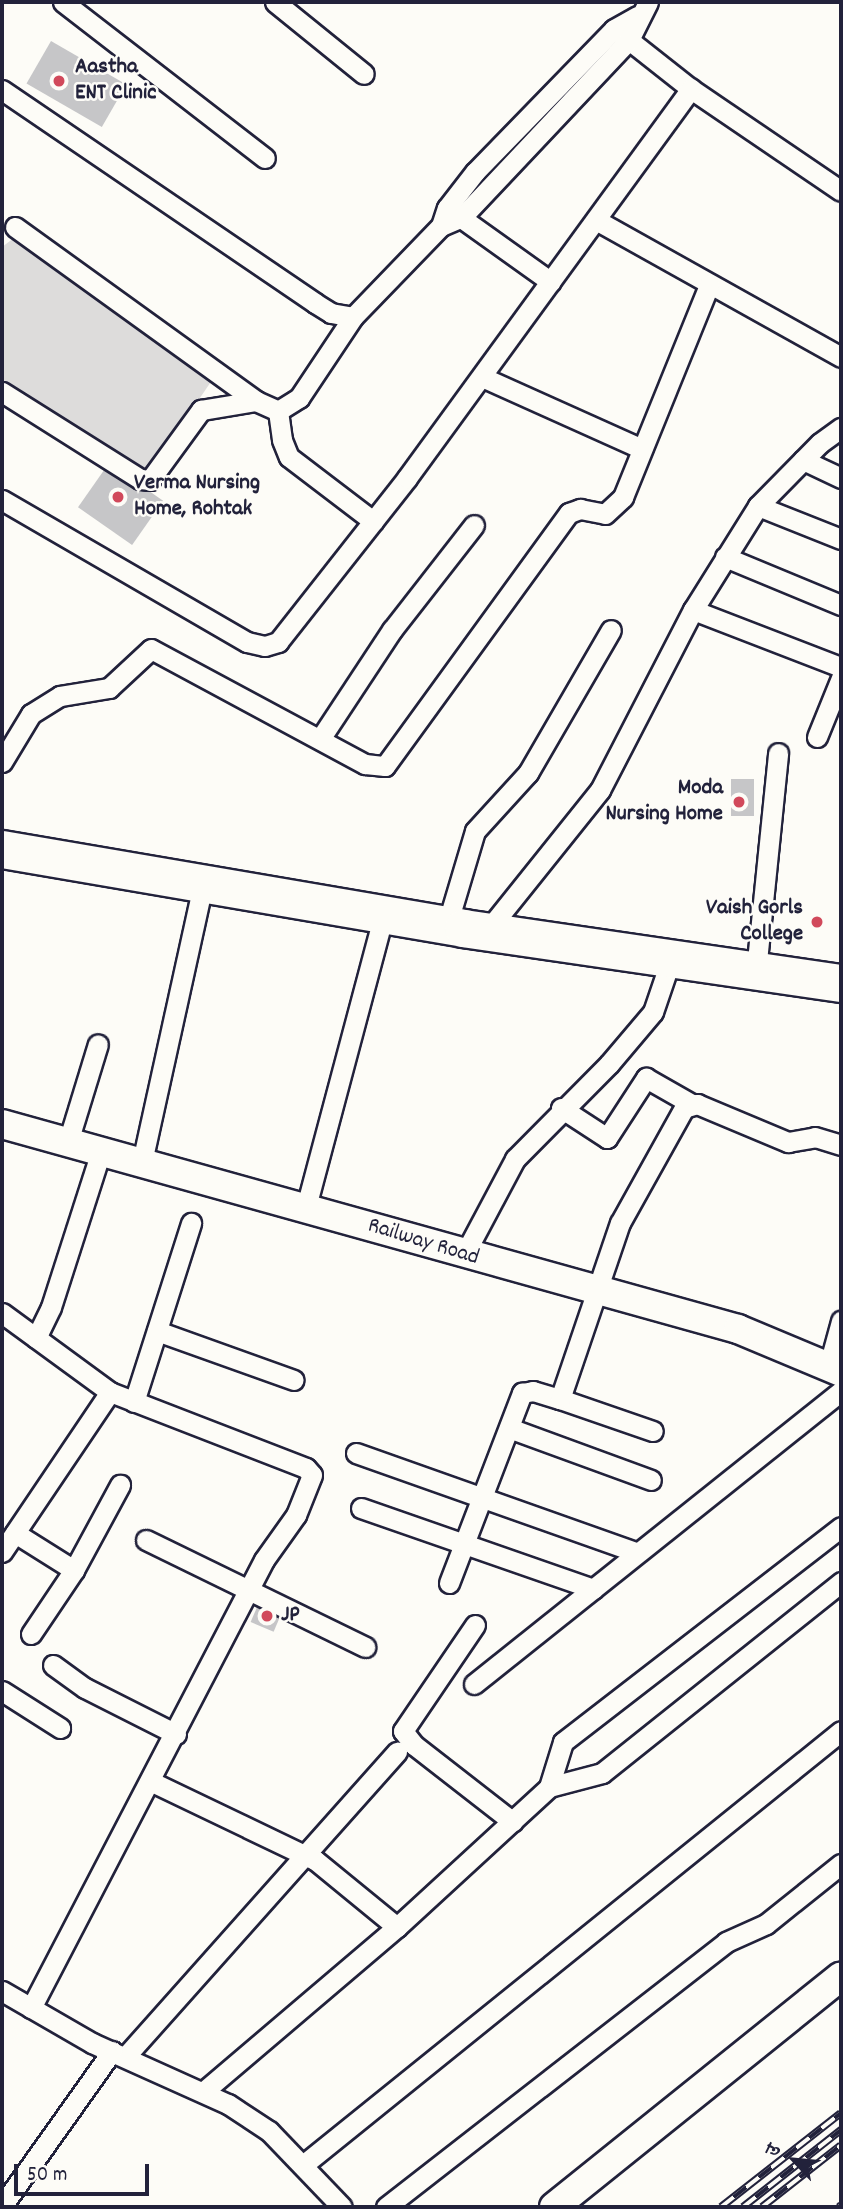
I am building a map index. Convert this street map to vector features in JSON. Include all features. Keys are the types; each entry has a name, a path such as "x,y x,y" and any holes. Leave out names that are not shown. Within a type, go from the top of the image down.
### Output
{"highway":[{"path":"2,849 204,881 447,925 841,984"}],"street":[{"path":"63,2 264,158"},
{"path":"275,2 364,74"},
{"path":"278,411 299,398 353,317 643,9"},
{"path":"621,35 691,89 841,191"},
{"path":"2,500 247,642 265,646 278,642 482,377 691,89"},
{"path":"2,90 315,303 331,313 353,317"},
{"path":"450,217 551,282"},
{"path":"596,220 841,357"},
{"path":"16,227 256,401 278,411"},
{"path":"2,762 31,714 60,696 109,688 150,649 365,764 377,767 392,761 569,513 580,509 605,514 614,509 642,449 709,285"},
{"path":"482,377 642,449"},
{"path":"2,392 140,479 150,480 201,410 256,401"},
{"path":"278,411 282,440 289,457 373,521"},
{"path":"487,931 600,790 693,610 758,506 803,460 841,428"},
{"path":"803,460 841,478"},
{"path":"758,506 841,539"},
{"path":"320,739 392,630 474,525"},
{"path":"725,557 841,604"},
{"path":"693,610 841,667"},
{"path":"447,925 475,831 528,773 611,630"},
{"path":"817,737 841,678"},
{"path":"756,971 778,753"},
{"path":"142,1162 204,881"},
{"path":"306,1207 384,914"},
{"path":"464,1255 502,1179 561,1108 609,1064 653,1012 671,959"},
{"path":"68,1142 98,1044"},
{"path":"561,1108 607,1138 646,1078 690,1103 779,1140 798,1142 815,1137 841,1145"},
{"path":"560,1399 595,1293 632,1197 675,1118 690,1103"},
{"name":"Railway Road","path":"2,1124 306,1207 595,1293 738,1329 835,1368"},
{"path":"36,1338 51,1307 101,1151"},
{"path":"134,1402 191,1223"},
{"path":"2,1313 110,1392 310,1471 312,1479 296,1515 269,1550 248,1589 152,1782 32,2008"},
{"path":"835,1368 841,1321"},
{"path":"156,1331 294,1380"},
{"path":"449,1583 466,1546 522,1393 533,1391 653,1431"},
{"path":"474,1684 841,1391"},
{"path":"2,1552 110,1392"},
{"path":"509,1428 651,1480"},
{"path":"356,1453 636,1552"},
{"path":"31,1634 74,1570 120,1485"},
{"path":"361,1508 593,1589"},
{"path":"203,2092 397,1927 549,1787 563,1742 841,1527"},
{"path":"15,1532 74,1570"},
{"path":"146,1540 365,1647"},
{"path":"549,1787 575,1784 602,1773 841,1582"},
{"path":"475,1625 403,1731 414,1745 513,1822"},
{"path":"53,1665 85,1688 176,1734"},
{"path":"2,1691 60,1728"},
{"path":"303,2165 841,1731"},
{"path":"2,2206 118,2054 397,1752"},
{"path":"152,1782 303,1854 328,1869 397,1927"},
{"path":"386,2207 726,1942 765,1924 841,1864"},
{"path":"554,2207 841,1976"},
{"path":"2,1991 118,2054 203,2092 269,2131 342,2207"}],"shaded area":[{"path":"14,238 219,370 148,474 2,383 2,247"}],"building":[{"path":"51,41 126,84 102,127 27,83"},
{"path":"109,463 163,501 132,545 78,507"},
{"path":"731,779 754,779 754,816 731,816"},
{"name":"JP","path":"260,1600 283,1610 274,1632 251,1622"}],"railway":[{"path":"721,2207 841,2113"},
{"path":"743,2207 841,2130"},
{"path":"762,2207 841,2145"}],"place":[{"name":"Aastha ENT Clinic","path":"59,81"},
{"name":"Verma Nursing Home, Rohtak","path":"118,497"},
{"name":"Moda Nursing Home","path":"739,802"},
{"name":"Vaish Gorls College","path":"817,922"},
{"name":"JP","path":"267,1616"}]}
